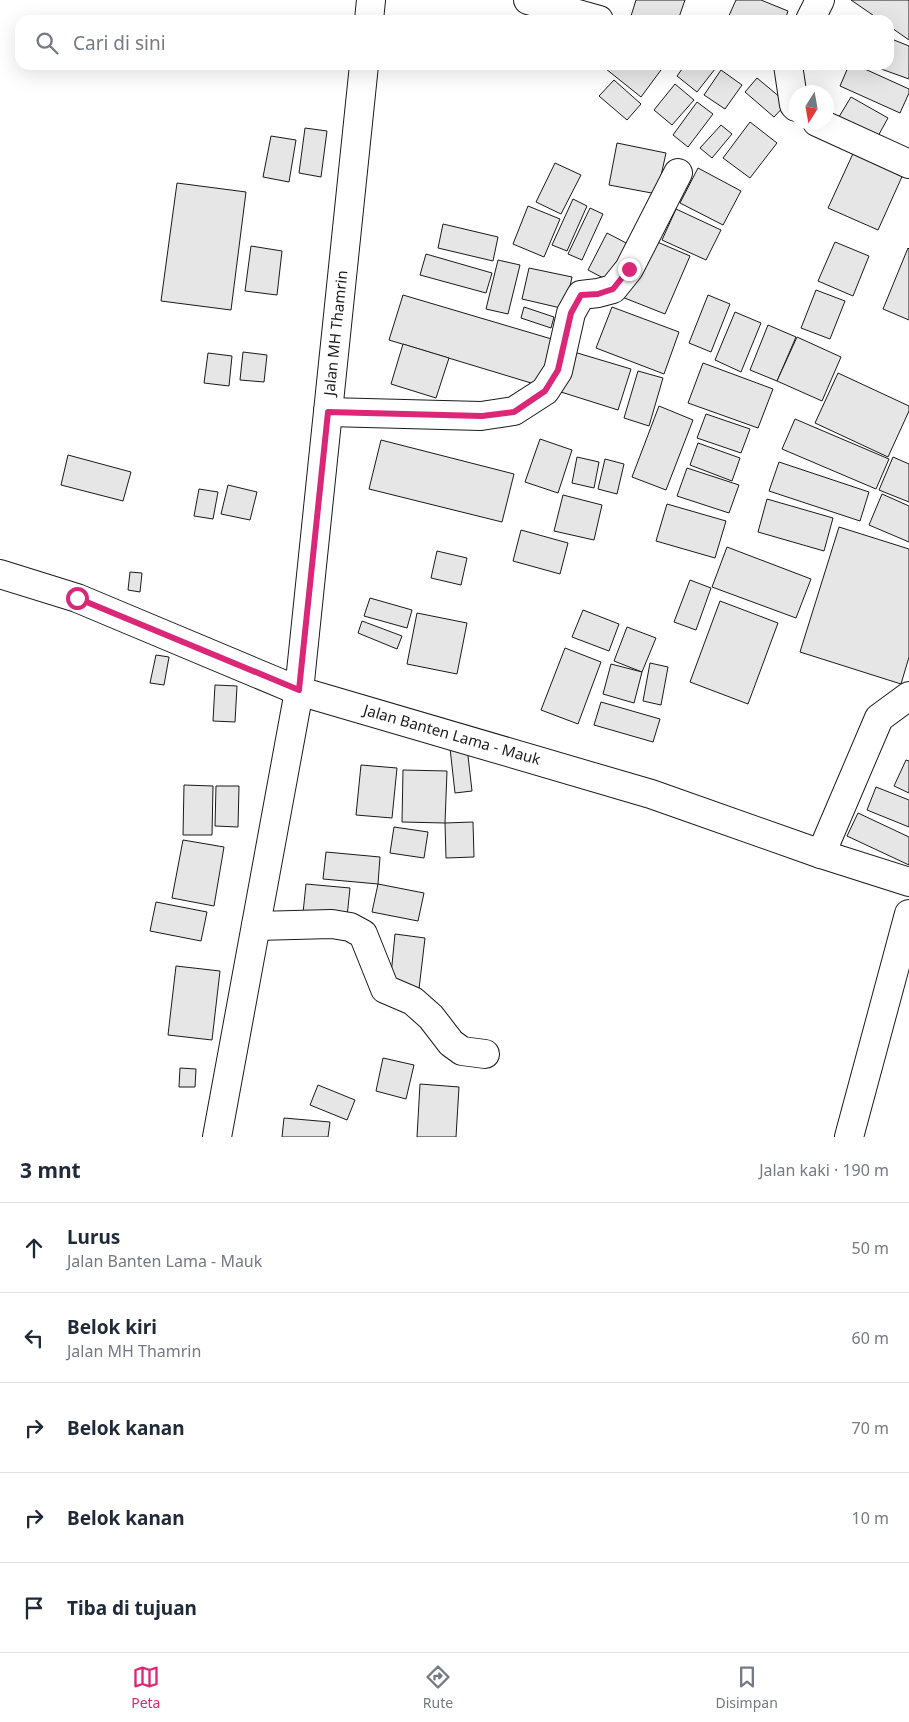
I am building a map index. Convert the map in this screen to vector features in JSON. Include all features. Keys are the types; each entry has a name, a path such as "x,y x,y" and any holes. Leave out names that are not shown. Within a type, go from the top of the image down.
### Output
{"street":[{"path":"370,15 371,0"},
{"path":"528,0 581,15"},
{"path":"812,15 820,0"},
{"name":"Jalan MH Thamrin","path":"217,1137 299,690 363,70"},
{"path":"789,70 791,85"},
{"path":"834,130 909,164"},
{"path":"328,412 482,416 514,412 545,391 558,370 571,313 581,295 598,294 613,289 629,269 678,173"},
{"name":"Jalan Banten Lama - Mauk","path":"0,574 77,598 299,690 651,794 821,854 909,882"},
{"path":"821,854 880,718 909,696"},
{"path":"849,1137 909,914"},
{"path":"256,926 332,924 350,927 363,934 385,990 414,1001 451,1043 462,1051 485,1054"}],"building":[{"path":"636,0 685,0 680,15 631,15"},
{"path":"736,0 761,0 788,11 787,15 729,15"},
{"path":"851,0 909,0 909,40 894,30 894,15 873,15"},
{"path":"894,40 909,46 909,79 884,70 894,70"},
{"path":"607,70 661,70 641,97"},
{"path":"681,70 714,70 697,92 677,76"},
{"path":"721,70 742,85 725,109 704,95"},
{"path":"847,70 867,70 909,89 909,93 900,113 840,86"},
{"path":"757,78 787,103 774,117 745,92"},
{"path":"614,80 641,104 627,120 599,96"},
{"path":"675,84 694,100 672,125 654,110"},
{"path":"851,97 888,118 872,147 834,125"},
{"path":"697,102 713,114 688,147 673,135"},
{"path":"750,122 777,143 750,178 723,158"},
{"path":"721,125 732,134 712,158 700,148"},
{"path":"305,128 327,131 321,177 299,173"},
{"path":"271,136 296,140 289,182 263,177"},
{"path":"617,143 666,153 657,194 609,185"},
{"path":"856,147 905,170 878,230 828,208"},
{"path":"555,163 581,175 561,214 536,202"},
{"path":"698,168 741,191 723,225 680,203"},
{"path":"177,183 246,192 231,310 161,301"},
{"path":"573,199 587,206 567,251 552,245"},
{"path":"528,206 560,219 544,257 513,244"},
{"path":"590,208 603,214 582,260 568,254"},
{"path":"676,209 721,230 706,260 662,240"},
{"path":"443,224 498,237 493,261 438,248"},
{"path":"607,233 630,245 611,282 588,270"},
{"path":"648,238 690,256 665,314 622,297"},
{"path":"835,242 869,256 853,296 818,281"},
{"path":"251,246 282,251 277,295 245,291"},
{"path":"909,249 909,320 883,309"},
{"path":"426,254 492,273 486,293 420,275"},
{"path":"498,260 520,265 508,314 486,309"},
{"path":"529,268 572,277 565,309 522,299"},
{"path":"816,290 845,301 830,339 801,328"},
{"path":"403,295 555,340 541,386 389,340"},
{"path":"708,295 730,304 711,352 689,343"},
{"path":"524,307 554,317 551,328 521,318"},
{"path":"612,307 679,332 664,374 596,348"},
{"path":"735,312 761,323 741,372 715,360"},
{"path":"768,325 796,337 777,381 750,370"},
{"path":"797,337 841,357 822,401 777,381"},
{"path":"403,344 449,358 436,398 391,384"},
{"path":"243,352 267,355 264,382 240,380"},
{"path":"574,352 631,369 618,410 561,392"},
{"path":"208,353 232,356 229,386 204,383"},
{"path":"703,363 773,389 758,428 688,403"},
{"path":"638,371 663,378 649,426 624,418"},
{"path":"838,373 909,406 909,411 888,457 815,423"},
{"path":"659,406 693,420 666,490 632,477"},
{"path":"706,414 750,429 741,453 697,438"},
{"path":"795,419 889,459 876,489 782,449"},
{"path":"540,439 572,450 558,493 525,482"},
{"path":"381,440 514,474 502,522 369,489"},
{"path":"698,443 740,458 732,481 690,465"},
{"path":"68,455 131,472 123,501 61,485"},
{"path":"577,457 599,462 594,488 572,483"},
{"path":"893,457 909,464 909,502 879,490"},
{"path":"605,459 624,464 617,494 598,489"},
{"path":"779,462 869,492 860,521 769,491"},
{"path":"687,468 739,485 729,513 677,496"},
{"path":"228,485 257,492 250,520 221,514"},
{"path":"199,489 218,492 213,519 194,516"},
{"path":"882,494 909,506 909,542 869,525"},
{"path":"563,495 602,505 594,540 554,531"},
{"path":"767,499 833,518 824,551 758,532"},
{"path":"667,504 726,521 715,558 656,541"},
{"path":"839,527 909,549 909,657 901,684 800,652"},
{"path":"521,530 568,543 560,574 513,561"},
{"path":"727,547 811,579 796,618 712,587"},
{"path":"437,551 467,558 461,585 431,578"},
{"path":"130,572 142,573 140,592 128,590"},
{"path":"690,580 711,588 696,630 674,622"},
{"path":"370,598 412,610 407,628 364,616"},
{"path":"720,601 778,623 748,704 690,682"},
{"path":"583,610 619,624 609,651 572,637"},
{"path":"417,613 467,623 457,674 407,664"},
{"path":"362,621 402,636 397,649 358,633"},
{"path":"627,627 656,638 642,672 614,661"},
{"path":"565,648 601,662 578,724 541,710"},
{"path":"156,655 169,657 164,685 150,683"},
{"path":"650,663 668,667 661,705 643,701"},
{"path":"611,664 642,672 634,703 603,694"},
{"path":"215,685 237,686 235,722 213,721"},
{"path":"601,702 660,719 653,742 594,725"},
{"path":"467,747 472,791 455,793 450,748"},
{"path":"906,760 909,761 909,793 894,786"},
{"path":"361,765 397,768 392,818 356,815"},
{"path":"403,770 447,771 445,823 402,822"},
{"path":"184,785 213,786 212,835 183,835"},
{"path":"216,786 239,786 238,827 215,826"},
{"path":"876,787 909,800 909,827 867,810"},
{"path":"858,813 909,837 909,865 847,836"},
{"path":"473,822 474,857 446,858 445,823"},
{"path":"394,827 428,832 424,858 390,853"},
{"path":"183,840 224,847 214,906 172,898"},
{"path":"326,852 380,857 378,884 323,879"},
{"path":"306,884 350,888 347,917 303,913"},
{"path":"378,884 424,893 418,921 372,912"},
{"path":"156,902 207,912 201,941 150,931"},
{"path":"395,934 425,938 419,989 390,985"},
{"path":"176,966 220,971 212,1040 168,1035"},
{"path":"383,1058 414,1065 406,1099 376,1091"},
{"path":"180,1068 196,1069 195,1087 179,1087"},
{"path":"420,1084 459,1087 456,1137 417,1137"},
{"path":"318,1085 355,1100 347,1120 310,1105"},
{"path":"284,1118 330,1122 328,1137 282,1137"}],"route":[{"path":"77,598 299,690 328,412 482,416 514,412 545,391 558,370 571,313 581,295 598,294 613,289 629,269"}]}
